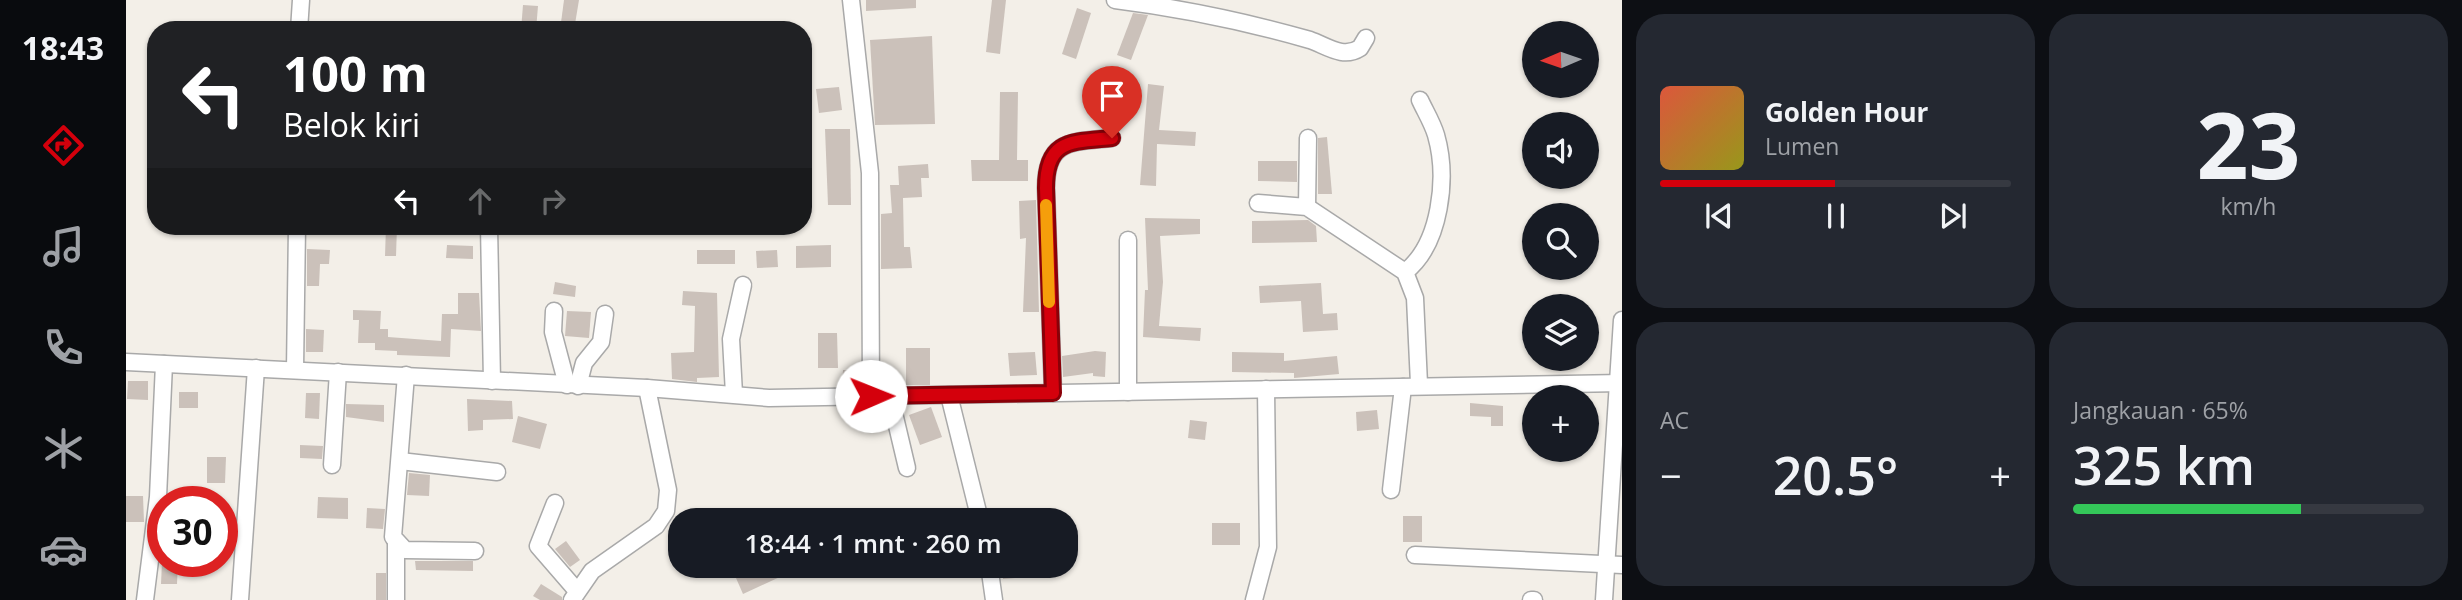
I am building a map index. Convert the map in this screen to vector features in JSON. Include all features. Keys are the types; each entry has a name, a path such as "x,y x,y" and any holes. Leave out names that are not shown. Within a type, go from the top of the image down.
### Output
{"street":[{"path":"300,21 301,0"},
{"path":"851,0 870,173 871,396"},
{"path":"1115,0 1153,5 1281,32 1345,53 1360,48 1366,38"},
{"path":"1405,272 1420,260 1426,249 1441,180 1435,133 1420,100"},
{"path":"1053,393 1046,188 1048,160 1059,148 1072,142 1112,138"},
{"path":"1307,207 1308,138"},
{"path":"1258,203 1307,207 1405,272 1415,298 1411,386 1391,490"},
{"path":"295,370 297,235"},
{"path":"489,235 492,380"},
{"path":"1128,240 1129,391"},
{"path":"734,394 732,339 743,285"},
{"path":"554,311 553,332 572,386"},
{"path":"572,386 584,363 601,342 605,314"},
{"path":"1604,600 1615,563 1622,320"},
{"path":"126,362 647,388 769,398 1619,383"},
{"path":"145,600 158,496 164,364"},
{"path":"240,600 256,368"},
{"path":"332,465 338,372"},
{"path":"396,600 396,543 393,530 406,375"},
{"path":"555,503 538,546 574,595 603,563 656,526 666,511 668,490 647,388"},
{"path":"1254,600 1269,547 1266,389"},
{"path":"949,395 977,508"},
{"path":"890,396 907,468"},
{"path":"400,461 496,472"},
{"path":"396,543 405,550 475,551"},
{"path":"1415,555 1615,563"},
{"path":"991,578 994,600"}],"building":[{"path":"564,0 579,0 576,21 561,21"},
{"path":"866,0 916,0 916,8 866,11"},
{"path":"992,0 1006,0 1000,54 986,52"},
{"path":"523,5 538,6 537,21 522,21"},
{"path":"1077,8 1091,13 1076,59 1062,54"},
{"path":"1133,13 1148,15 1131,60 1117,55"},
{"path":"932,36 935,124 875,125 870,40"},
{"path":"1112,80 1125,81 1120,131 1108,128"},
{"path":"1148,84 1164,86 1159,130 1196,132 1195,146 1157,144 1156,186 1140,185"},
{"path":"839,87 842,110 819,113 816,89"},
{"path":"1000,92 1018,92 1017,160 1028,160 1028,181 972,181 971,160 999,160"},
{"path":"825,129 850,129 851,205 828,205"},
{"path":"1327,137 1332,194 1318,194 1318,138"},
{"path":"1258,161 1297,161 1297,182 1258,181"},
{"path":"928,164 929,178 921,178 922,197 903,198 904,247 910,247 912,268 881,269 881,214 892,213 890,185 899,185 898,166"},
{"path":"1036,200 1039,312 1023,312 1026,238 1020,239 1019,201"},
{"path":"1145,218 1200,219 1200,234 1160,236 1163,282 1159,326 1201,328 1200,341 1143,337 1145,290 1148,290"},
{"path":"1308,220 1316,226 1317,242 1252,243 1252,221"},
{"path":"386,235 397,235 396,256 385,256"},
{"path":"447,245 473,246 473,259 446,258"},
{"path":"831,245 831,267 796,268 796,246"},
{"path":"307,249 330,250 329,264 320,264 319,286 307,286"},
{"path":"697,250 735,250 735,264 697,264"},
{"path":"777,250 778,267 757,268 756,251"},
{"path":"555,282 576,286 575,297 553,294"},
{"path":"1321,283 1323,314 1337,313 1338,330 1303,332 1301,301 1260,303 1259,286"},
{"path":"683,291 717,293 719,377 697,378 697,382 672,379 671,353 694,352 695,306 682,305"},
{"path":"458,293 479,293 481,331 451,329 450,357 397,355 397,351 375,350 375,343 358,343 359,320 353,320 353,310 381,311 380,329 388,329 388,337 441,341 442,314 458,314"},
{"path":"567,311 591,312 589,338 565,336"},
{"path":"306,329 324,330 323,352 306,352"},
{"path":"818,333 837,333 838,368 818,368"},
{"path":"906,348 930,348 930,385 906,385"},
{"path":"1035,352 1037,375 1010,376 1008,353"},
{"path":"1106,352 1105,377 1093,376 1093,373 1063,377 1062,356"},
{"path":"1232,352 1284,353 1284,361 1337,356 1339,374 1294,378 1294,373 1232,372"},
{"path":"843,370 860,370 860,386 842,385"},
{"path":"128,381 148,381 148,400 127,399"},
{"path":"179,392 198,392 198,408 179,408"},
{"path":"306,393 320,393 319,419 305,418"},
{"path":"467,399 512,401 513,419 483,420 483,430 468,431"},
{"path":"1470,403 1503,406 1503,426 1491,426 1491,417 1470,416"},
{"path":"346,404 384,405 384,422 346,417"},
{"path":"931,407 942,437 920,445 909,415"},
{"path":"1377,410 1379,429 1357,431 1356,412"},
{"path":"518,416 547,424 540,449 512,442"},
{"path":"1190,420 1207,422 1205,440 1188,438"},
{"path":"300,445 323,446 322,459 300,458"},
{"path":"207,457 226,457 225,483 207,483"},
{"path":"409,473 430,475 429,496 407,495"},
{"path":"126,496 143,496 144,522 126,522"},
{"path":"318,497 348,498 348,519 317,518"},
{"path":"367,508 385,509 383,529 366,528"},
{"path":"1403,516 1422,516 1422,542 1403,542"},
{"path":"1212,523 1240,523 1240,545 1212,545"},
{"path":"566,541 580,560 570,567 555,549"},
{"path":"415,561 473,561 473,571 416,570"},
{"path":"376,573 386,573 386,600 376,600"},
{"path":"161,577 177,577 177,584 161,584"},
{"path":"736,578 778,578 743,594"},
{"path":"541,584 562,597 562,600 540,600 533,596"}],"slow traffic":[{"path":"1046,205 1049,302"}],"route":[{"path":"871,396 1053,393 1046,188 1048,160 1059,148 1072,142 1112,138"}]}
